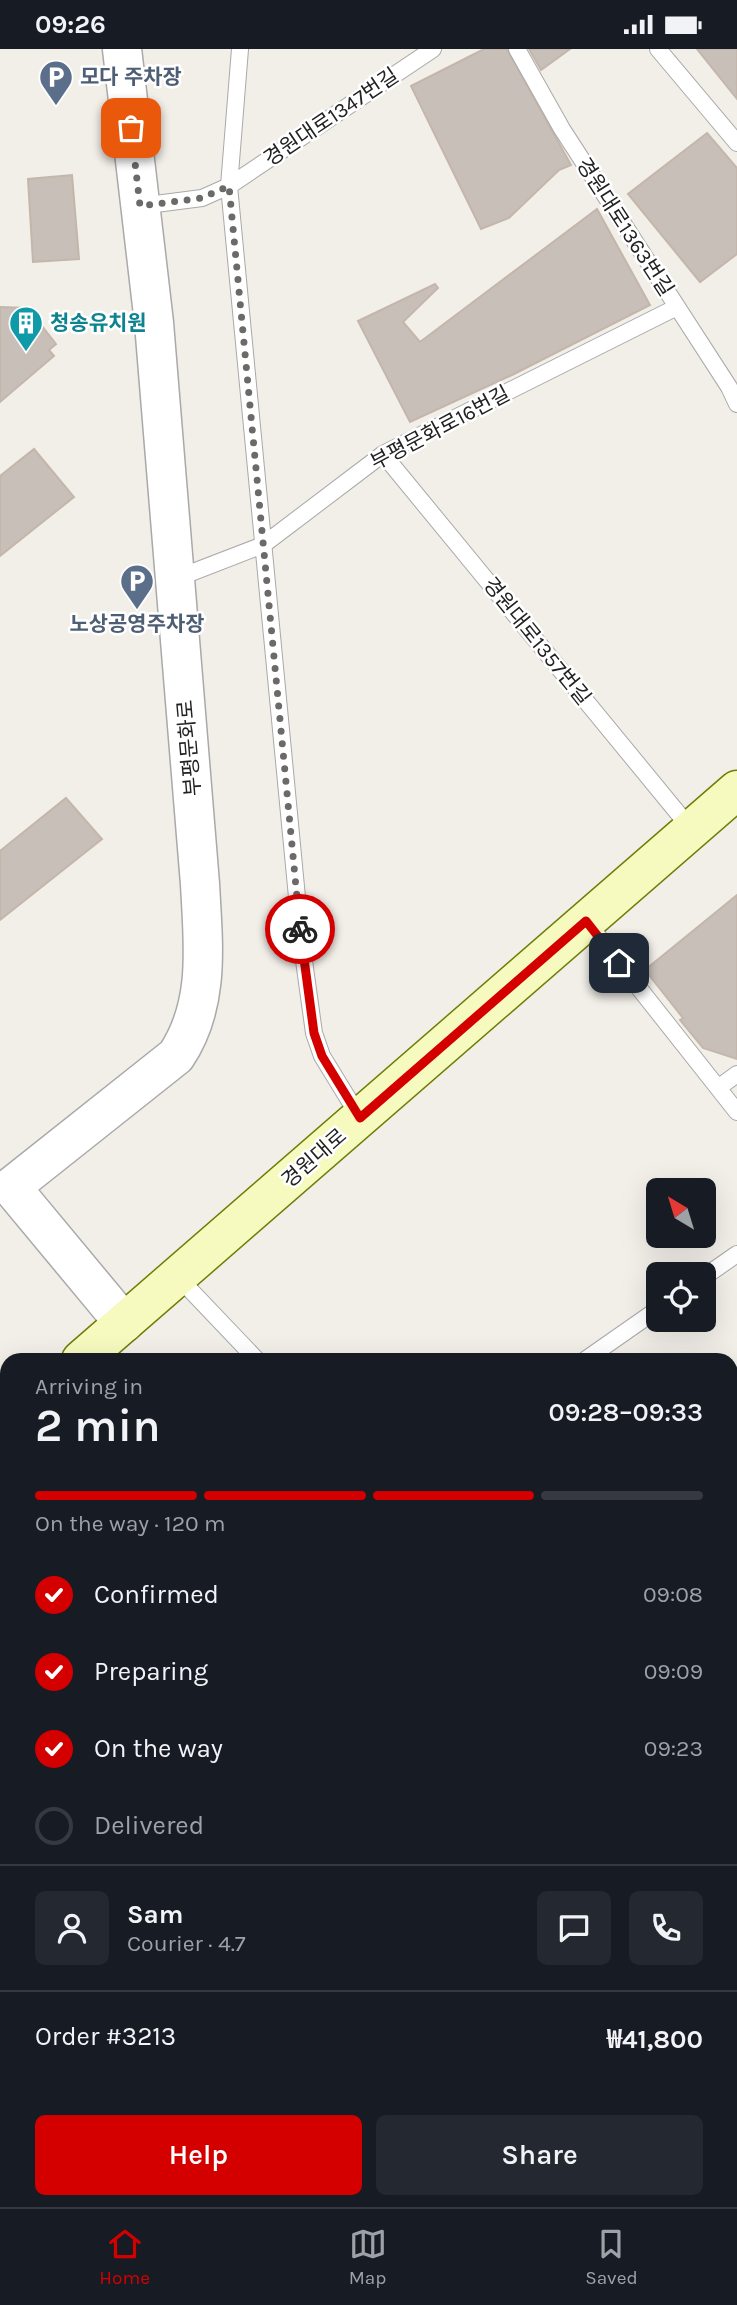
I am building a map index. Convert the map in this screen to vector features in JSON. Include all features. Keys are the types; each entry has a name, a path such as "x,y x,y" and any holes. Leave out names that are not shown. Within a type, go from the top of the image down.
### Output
{"main road":[{"name":"경원대로","path":"88,1353 737,789"}],"street":[{"name":"부평문화로","path":"122,49 154,323 203,941 202,984 195,1017 185,1043 164,1067 5,1192 124,1323"}],"lane":[{"name":"경원대로1347번길","path":"240,49 229,186 300,926 314,1033 322,1056 360,1118"},
{"name":"경원대로1347번길","path":"229,186 433,49"},
{"name":"경원대로1363번길","path":"517,49 562,129 729,387 737,404"},
{"path":"658,49 737,143"},
{"path":"140,206 202,198 229,186"},
{"name":"부평문화로16번길","path":"175,579 263,545 383,454 677,307"},
{"name":"경원대로1357번길","path":"383,454 691,829"},
{"path":"586,921 737,1112"},
{"path":"718,1088 737,1074"},
{"path":"716,1269 737,1254"},
{"path":"178,1277 250,1353"},
{"path":"595,1353 646,1317"}],"building":[{"path":"484,49 507,49 571,165 559,170 509,218 481,229 411,86"},
{"path":"529,49 570,49 541,70"},
{"path":"697,49 737,49 737,99"},
{"path":"707,133 737,168 737,254 700,282 628,194"},
{"path":"72,175 79,259 33,262 28,179"},
{"path":"597,209 650,305 512,375 410,422 358,321 435,284 438,288 403,322 420,342"},
{"name":"청송유치원","path":"0,307 28,308 56,344 49,350 54,356 0,402"},
{"path":"34,449 74,497 0,556 0,476"},
{"path":"66,798 102,839 0,920 0,851"},
{"path":"737,895 737,1059 703,1048 645,970"}],"way so far":[{"path":"131,128 140,206 202,198 229,186 300,929"}],"place":[{"name":"모다 주차장","path":"56,107"},
{"name":"청송유치원","path":"26,353"},
{"name":"노상공영주차장","path":"137,611"}],"route":[{"path":"300,929 314,1033 322,1056 360,1118 586,921 619,963"}]}
